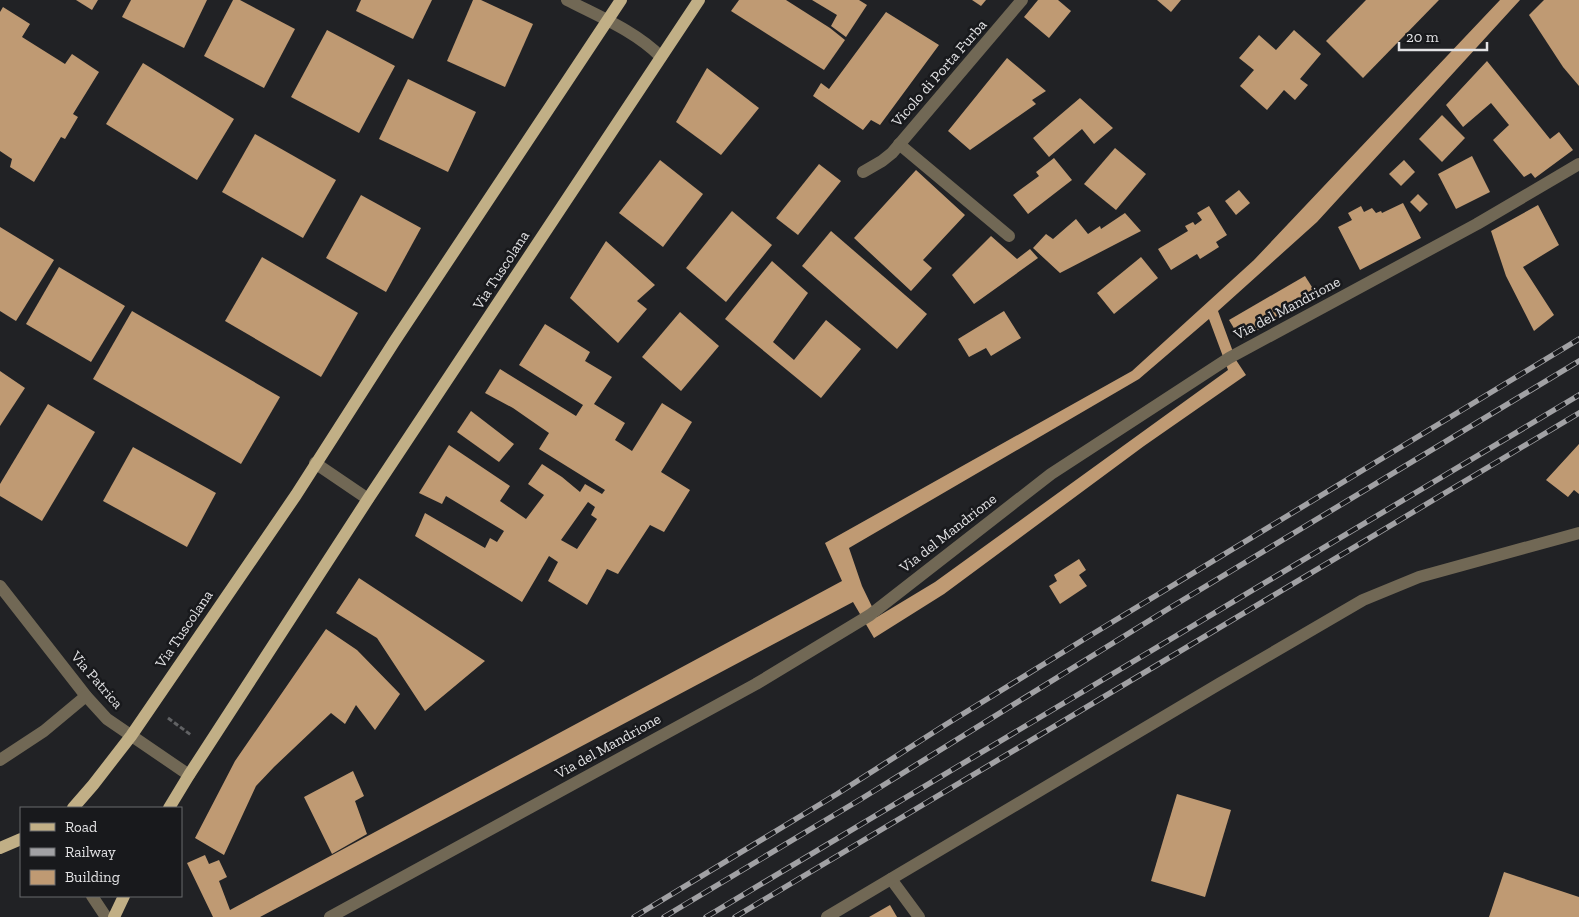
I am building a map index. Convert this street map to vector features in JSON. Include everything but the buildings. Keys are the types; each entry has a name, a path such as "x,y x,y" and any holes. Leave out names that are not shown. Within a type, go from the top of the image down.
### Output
{"main road":[{"name":"Via Tuscolana","path":"74,807 131,736 296,495 394,342 620,0"},
{"name":"Via Tuscolana","path":"170,807 188,775 368,499 698,0"},
{"path":"114,917 124,897"}],"street":[{"path":"568,0 638,38 661,57"},
{"name":"Vicolo di Porta Furba","path":"863,172 882,160 899,144 1022,0"},
{"name":"Vicolo di Porta Furba","path":"899,144 1008,236"},
{"name":"Via del Mandrione","path":"330,917 756,684 870,614 1050,474 1229,358 1477,224 1579,164"},
{"path":"316,463 368,499"},
{"path":"827,917 1363,600 1418,577 1579,533"},
{"name":"Via Patrica","path":"0,586 86,696 107,719 188,775"},
{"path":"0,760 44,732 86,696"},
{"path":"890,879 919,917"},
{"path":"93,897 106,917"}],"path":[{"path":"164,714 192,736"}],"railway":[{"path":"634,917 837,794 1086,638 1579,339"},
{"path":"664,917 1579,361"},
{"path":"706,917 1579,395"},
{"path":"735,917 1579,413"}]}
